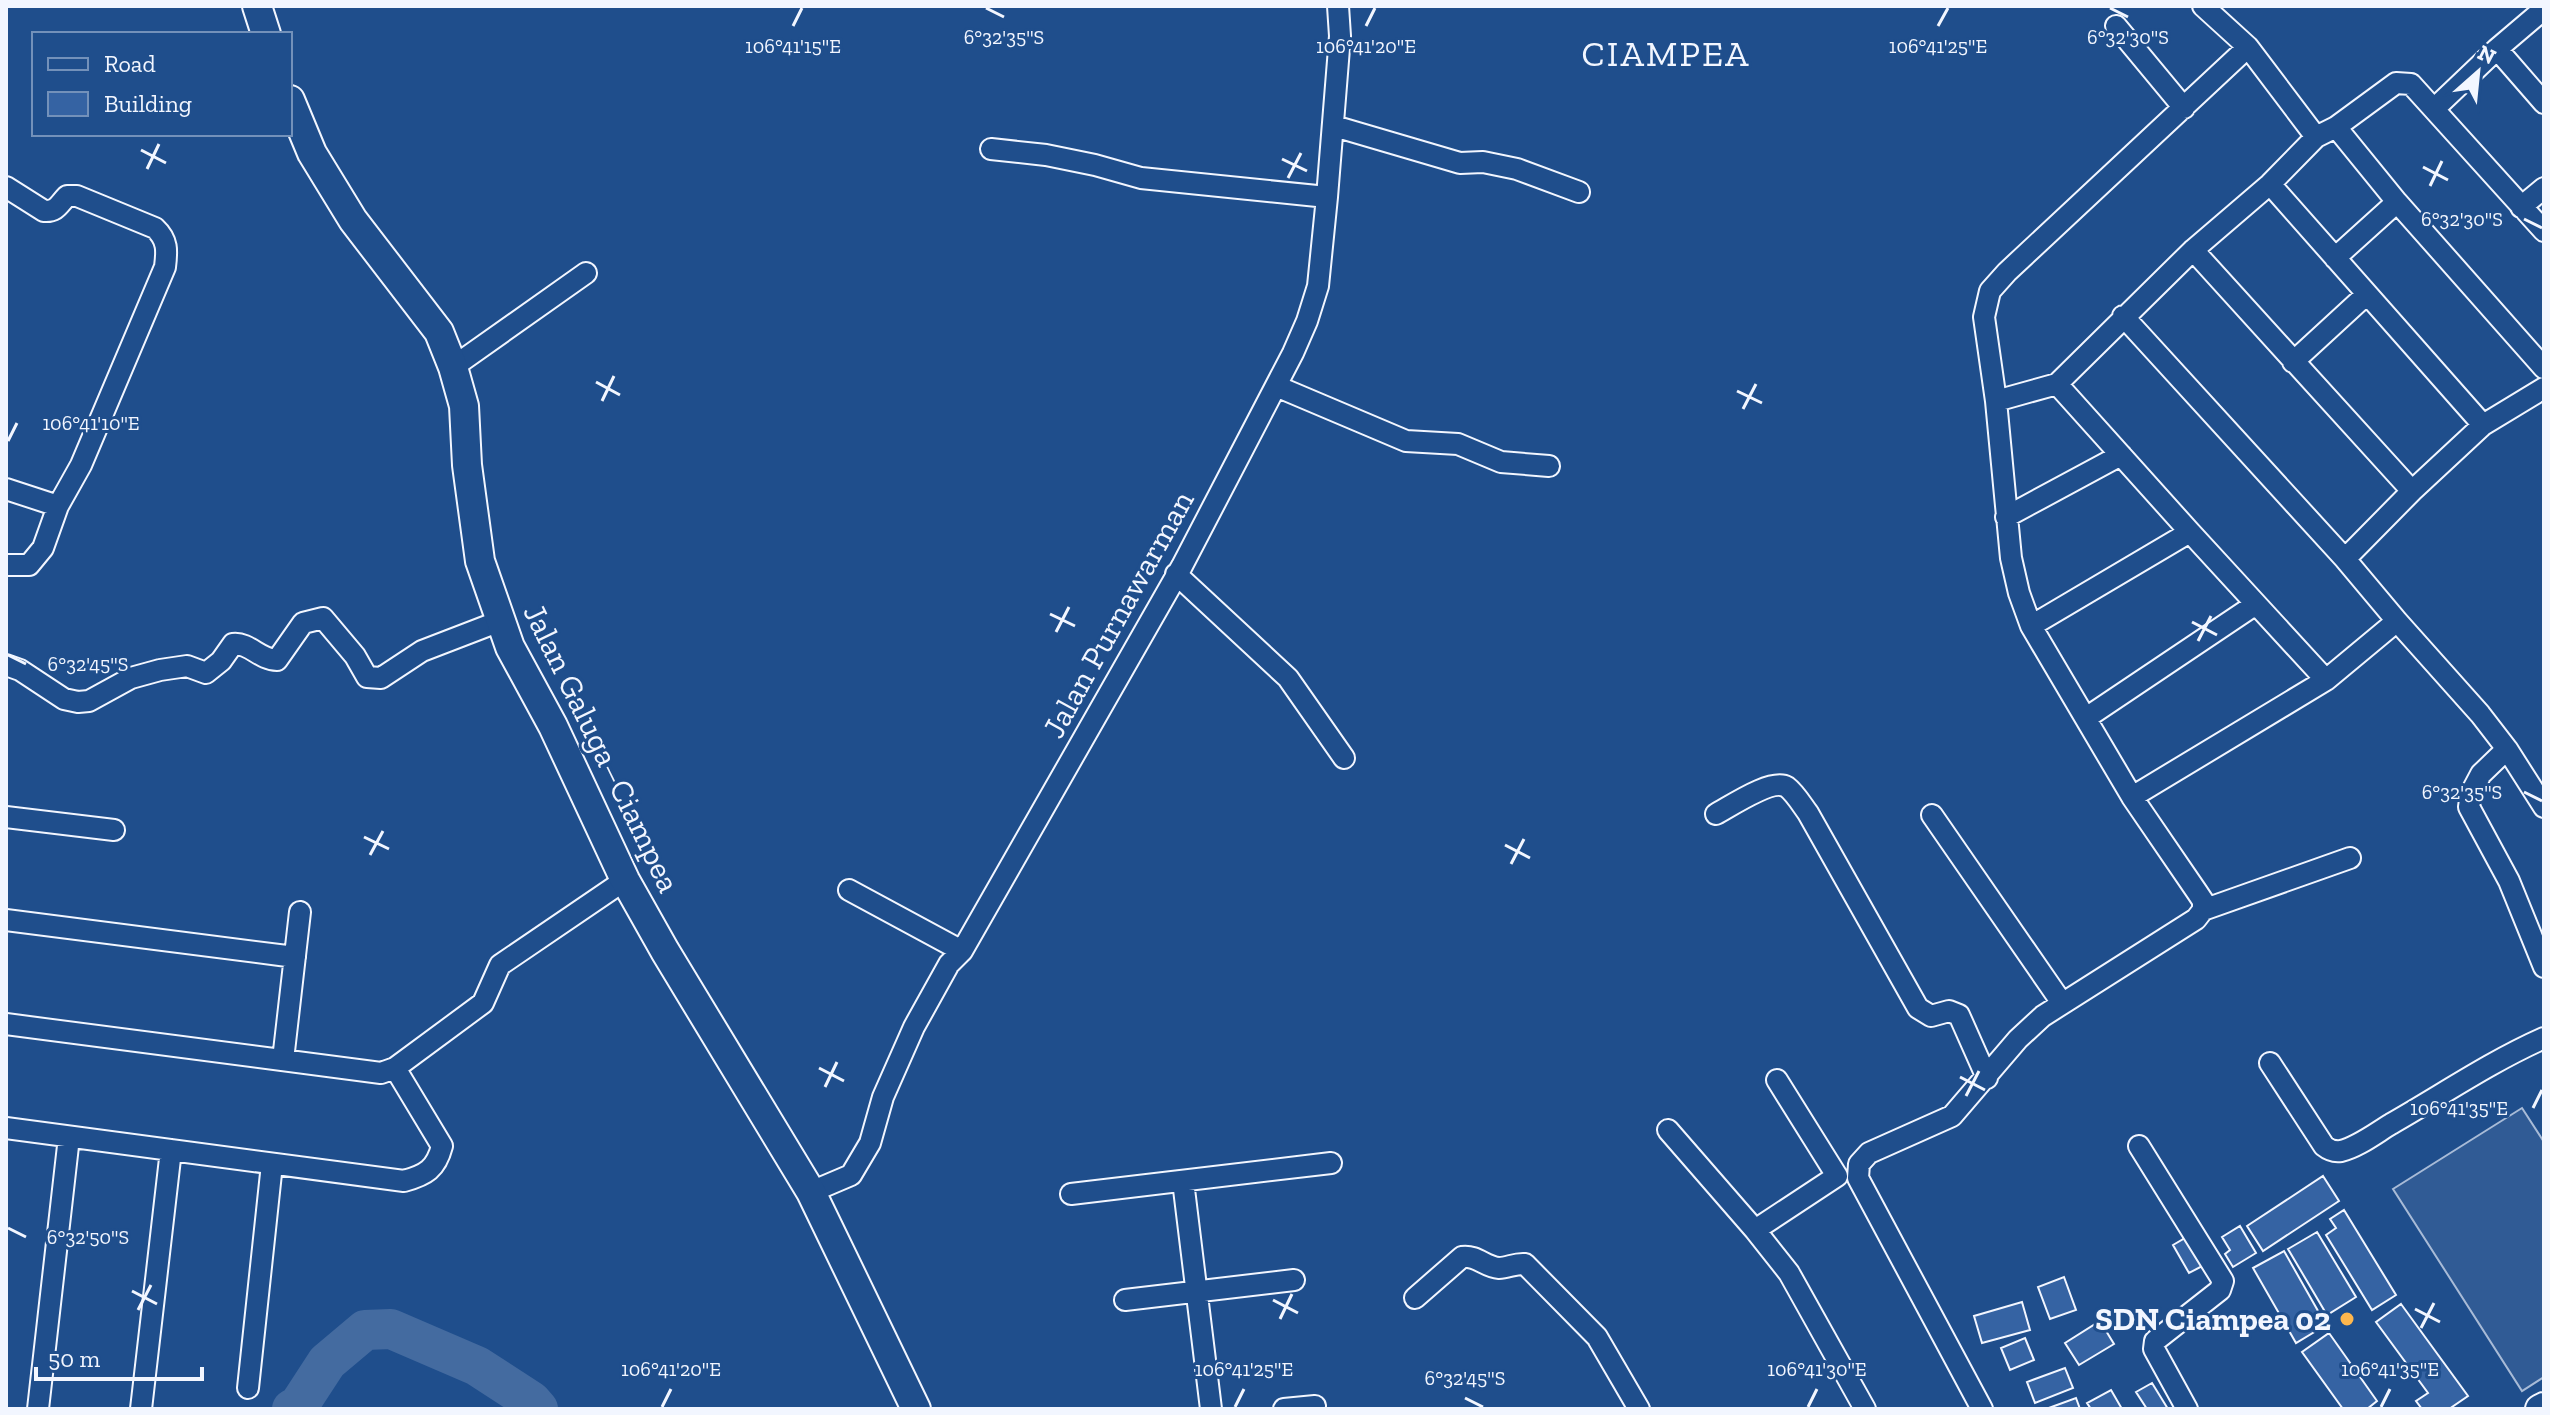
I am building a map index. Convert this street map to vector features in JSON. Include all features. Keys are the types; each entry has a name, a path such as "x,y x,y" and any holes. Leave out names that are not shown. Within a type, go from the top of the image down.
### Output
{"street":[{"path":"257,6 265,32"},
{"name":"Jalan Purnawarman","path":"811,1192 851,1175 870,1143 889,1082 914,1027 949,964 962,951 1176,574 1307,321 1318,286 1334,126 1340,36 1338,6"},
{"path":"2203,6 2248,47 2316,137"},
{"path":"2434,109 2544,9"},
{"path":"2116,26 2184,108"},
{"path":"2203,910 2203,901 2132,797 2031,626 2011,558 1996,401 1984,317 1990,291 2007,272 2248,47"},
{"path":"2497,49 2544,103"},
{"path":"1996,401 2057,384 2123,316 2270,184 2316,137 2336,127 2396,83 2411,84 2544,231"},
{"name":"Jalan Galuga–Ciampea","path":"292,105 312,153 353,220 439,332 464,406 467,465 480,561 510,647 553,726 625,880 811,1192 916,1409"},
{"path":"1334,126 1460,163 1483,162 1517,169 1579,192"},
{"path":"2336,127 2397,202 2544,368"},
{"path":"991,149 1046,155 1141,178 1327,197"},
{"path":"2270,184 2483,425"},
{"path":"6,187 44,211 51,212 67,196 77,196 155,228 163,235 167,250 165,267 81,465 58,506 43,548 29,565 6,565"},
{"path":"2521,207 2544,188"},
{"path":"2335,258 2397,202"},
{"path":"2193,250 2412,491"},
{"path":"453,367 586,273"},
{"path":"2293,362 2367,294"},
{"path":"2123,316 2345,559 2480,714 2507,749 2544,807"},
{"path":"2057,384 2326,680"},
{"path":"1276,386 1406,441 1458,444 1501,462 1549,466"},
{"path":"2345,559 2483,425 2544,388"},
{"path":"2006,517 2121,455"},
{"path":"6,489 58,506"},
{"path":"2031,626 2190,532"},
{"path":"1176,574 1288,678 1344,758"},
{"path":"2086,718 2256,604"},
{"path":"6,665 20,670 64,699 89,701 131,678 160,670 187,666 206,673 221,661 233,644 243,644 269,660 277,660 303,623 323,618 355,656 367,677 381,678 422,651 500,621"},
{"path":"2132,797 2326,680 2397,621"},
{"path":"2507,749 2481,774 2471,793 2469,807 2509,881 2544,967"},
{"path":"1716,814 1777,784 1789,789 1808,813 1918,1008 1931,1016 1949,1011 1959,1015 1987,1078"},
{"path":"1932,815 2062,1003"},
{"path":"6,817 114,830"},
{"path":"1982,1409 1858,1178 1859,1164 1869,1153 1952,1116 2018,1039 2043,1016 2196,919 2203,910 2350,858"},
{"path":"6,1024 381,1073 395,1068 483,1003 500,965 625,880"},
{"path":"849,890 962,951"},
{"path":"283,1060 300,912"},
{"path":"6,920 295,957"},
{"path":"2270,1063 2324,1146 2340,1151 2435,1099 2508,1054 2544,1038"},
{"path":"6,1128 404,1181 424,1176 439,1159 442,1146 395,1068"},
{"path":"1755,1230 1837,1176 1777,1080"},
{"path":"1668,1130 1789,1273 1865,1409"},
{"path":"38,1409 69,1137"},
{"path":"2139,1146 2223,1281 2220,1290 2155,1341 2154,1349 2187,1409"},
{"path":"141,1409 171,1150"},
{"path":"1071,1194 1331,1163"},
{"path":"248,1388 272,1164"},
{"path":"1183,1181 1211,1409"},
{"path":"1415,1298 1462,1257 1471,1256 1494,1267 1504,1268 1520,1262 1525,1264 1597,1337 1639,1409"},
{"path":"1125,1300 1294,1280"},
{"path":"1284,1409 1315,1406"}],"shaded area":[{"path":"2522,1108 2544,1142 2544,1377 2522,1391 2393,1189"}],"building":[{"path":"2323,1176 2339,1201 2263,1251 2247,1226"},
{"path":"2344,1210 2396,1295 2372,1310 2326,1235 2336,1228 2330,1219"},
{"path":"2240,1226 2256,1253 2233,1267 2225,1254 2230,1250 2222,1237"},
{"path":"2317,1232 2356,1297 2327,1315 2288,1249"},
{"path":"2192,1234 2208,1263 2189,1273 2173,1245"},
{"path":"2284,1251 2326,1325 2296,1343 2253,1268"},
{"path":"2064,1277 2076,1310 2050,1319 2038,1287"},
{"path":"2022,1302 2030,1330 1982,1343 1974,1316"},
{"path":"2401,1304 2468,1396 2449,1409 2422,1409 2416,1401 2428,1393 2376,1322"},
{"path":"2100,1321 2114,1344 2079,1365 2065,1343"},
{"path":"2329,1333 2377,1401 2367,1409 2343,1409 2302,1352"},
{"path":"2025,1338 2034,1360 2010,1370 2001,1348"},
{"path":"2065,1368 2073,1388 2035,1403 2027,1382"},
{"path":"2152,1383 2168,1409 2147,1409 2136,1392"},
{"path":"2111,1390 2122,1409 2091,1409 2087,1403"},
{"path":"2076,1398 2080,1409 2046,1409"}],"waterway":[{"path":"292,1409 299,1405 327,1362 365,1330 391,1329 477,1366 531,1401 538,1409"}],"place":[{"name":"SDN Ciampea 02","path":"2347,1319"}],"district":[{"name":"CIAMPEA","path":"1666,53"}]}
